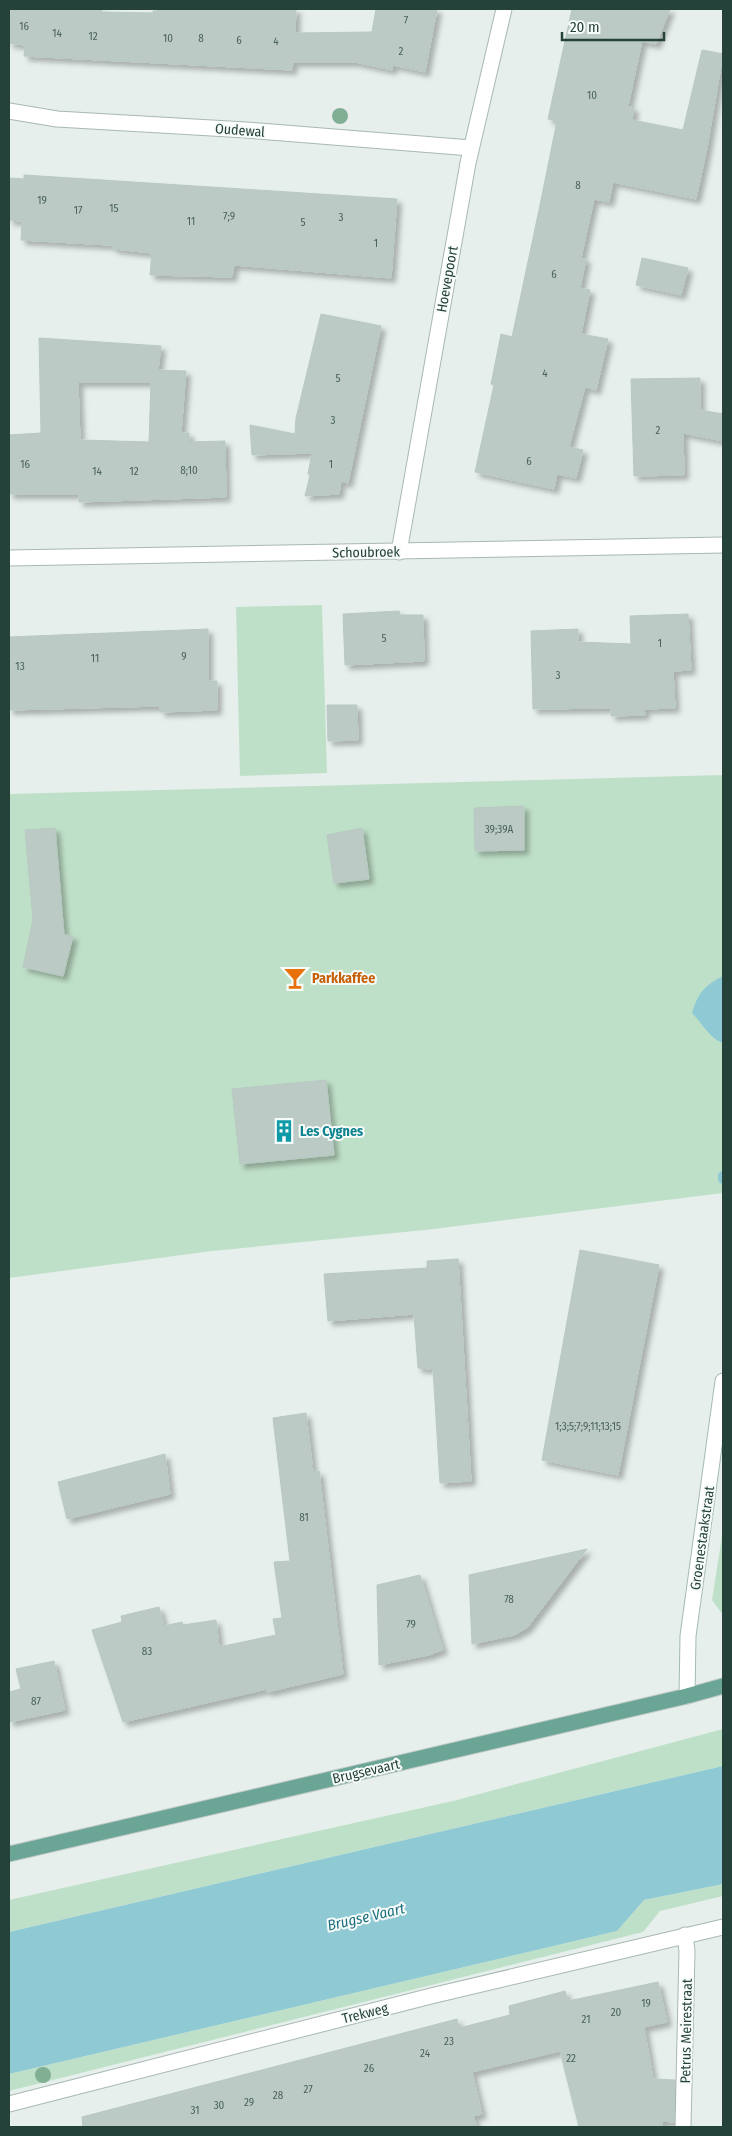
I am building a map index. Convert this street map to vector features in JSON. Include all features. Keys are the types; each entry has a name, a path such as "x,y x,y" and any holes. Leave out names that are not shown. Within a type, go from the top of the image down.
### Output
{"main road":[{"name":"Brugsevaart","path":"9,1854 723,1686"}],"street":[{"name":"Hoevepoort","path":"399,552 472,148 504,9"},
{"name":"Oudewal","path":"9,111 57,119 246,130 472,148"},
{"name":"Schoubroek","path":"9,558 723,546"},
{"name":"Groenestaakstraat","path":"687,1696 688,1636 723,1381"},
{"name":"Trekweg","path":"9,2104 422,1998 723,1927"},
{"name":"Petrus Meirestraat","path":"683,2127 688,1951 685,1935"}],"green space":[{"path":"322,605 327,773 240,776 236,607"},
{"path":"723,775 723,1193 425,1230 212,1251 9,1278 9,794"},
{"path":"723,1530 723,1615 712,1600"},
{"path":"723,1729 723,1766 9,1932 9,1900 453,1801"},
{"path":"723,1884 723,1896 660,1911 643,1932 9,2091 9,2074 617,1931 644,1900"}],"water":[{"path":"723,976 723,1043 710,1034 692,1013 703,990"},
{"name":"Brugse Vaart","path":"723,1766 723,1884 644,1900 617,1931 9,2074 9,1932"}],"building":[{"path":"9,9 102,9 101,12 153,13 153,11 158,9 296,9 295,33 372,32 376,9 437,9 425,72 393,65 392,70 355,62 293,62 292,70 24,56 25,45 9,43"},
{"path":"572,9 670,9 656,44 642,41 628,106 634,108 632,120 683,130 702,50 723,54 696,199 613,182 609,202 594,199 581,258 586,259 580,288 590,290 581,334 608,339 596,390 585,387 569,447 583,450 576,478 557,474 554,489 475,472 494,385 491,384 501,334 512,337 539,210 557,121 548,119"},
{"path":"24,175 397,199 391,278 234,265 232,277 150,275 152,253 115,249 110,245 21,240 22,221 9,220 9,178 24,179"},
{"path":"642,258 688,268 681,295 636,285"},
{"path":"321,314 381,326 348,483 341,481 339,494 305,496 310,475 308,474 312,453 252,455 250,425 295,434 296,418"},
{"path":"39,338 161,346 158,370 186,371 181,433 189,433 189,442 225,441 226,497 79,502 79,494 9,494 9,435 41,433","holes":["78,382 151,382 149,442 80,440"]},
{"path":"700,378 700,410 723,414 723,441 683,433 684,475 634,476 631,379"},
{"path":"399,611 400,615 423,615 424,661 345,665 343,614"},
{"path":"688,614 691,670 673,671 675,708 644,709 645,715 611,716 611,708 533,709 531,631 578,629 578,642 631,644 630,616"},
{"path":"208,629 208,681 217,681 217,710 161,712 160,706 9,710 9,637"},
{"path":"327,705 357,705 358,740 328,741"},
{"path":"524,806 524,850 475,851 474,808"},
{"path":"55,828 64,935 73,936 63,976 23,967 33,919 25,830"},
{"path":"362,828 369,879 334,883 327,835"},
{"name":"Les Cygnes","path":"326,1080 334,1155 240,1164 232,1089"},
{"path":"580,1250 659,1265 618,1475 542,1460"},
{"path":"458,1259 471,1481 440,1483 433,1369 418,1368 414,1314 328,1321 324,1274 427,1268 427,1261"},
{"path":"306,1413 313,1472 319,1471 343,1674 267,1692 267,1689 123,1722 92,1630 122,1622 121,1616 159,1607 164,1626 182,1622 183,1625 216,1620 219,1647 276,1635 273,1619 282,1618 274,1562 290,1561 273,1418"},
{"path":"165,1454 170,1494 67,1519 58,1482"},
{"path":"587,1549 527,1628 514,1635 472,1644 469,1575"},
{"path":"420,1575 443,1650 433,1654 379,1665 377,1585"},
{"path":"54,1661 65,1710 9,1722 9,1692 21,1689 16,1669"},
{"path":"658,1982 667,2022 644,2027 653,2079 675,2080 674,2122 662,2121 662,2127 579,2127 560,2051 472,2072 482,2114 473,2116 477,2127 83,2127 82,2117 457,2019 459,2028 510,2015 509,2006 565,1991 568,2001"}],"place":[{"name":"Parkkaffee","path":"295,978"},
{"name":"Les Cygnes","path":"284,1131"}]}
